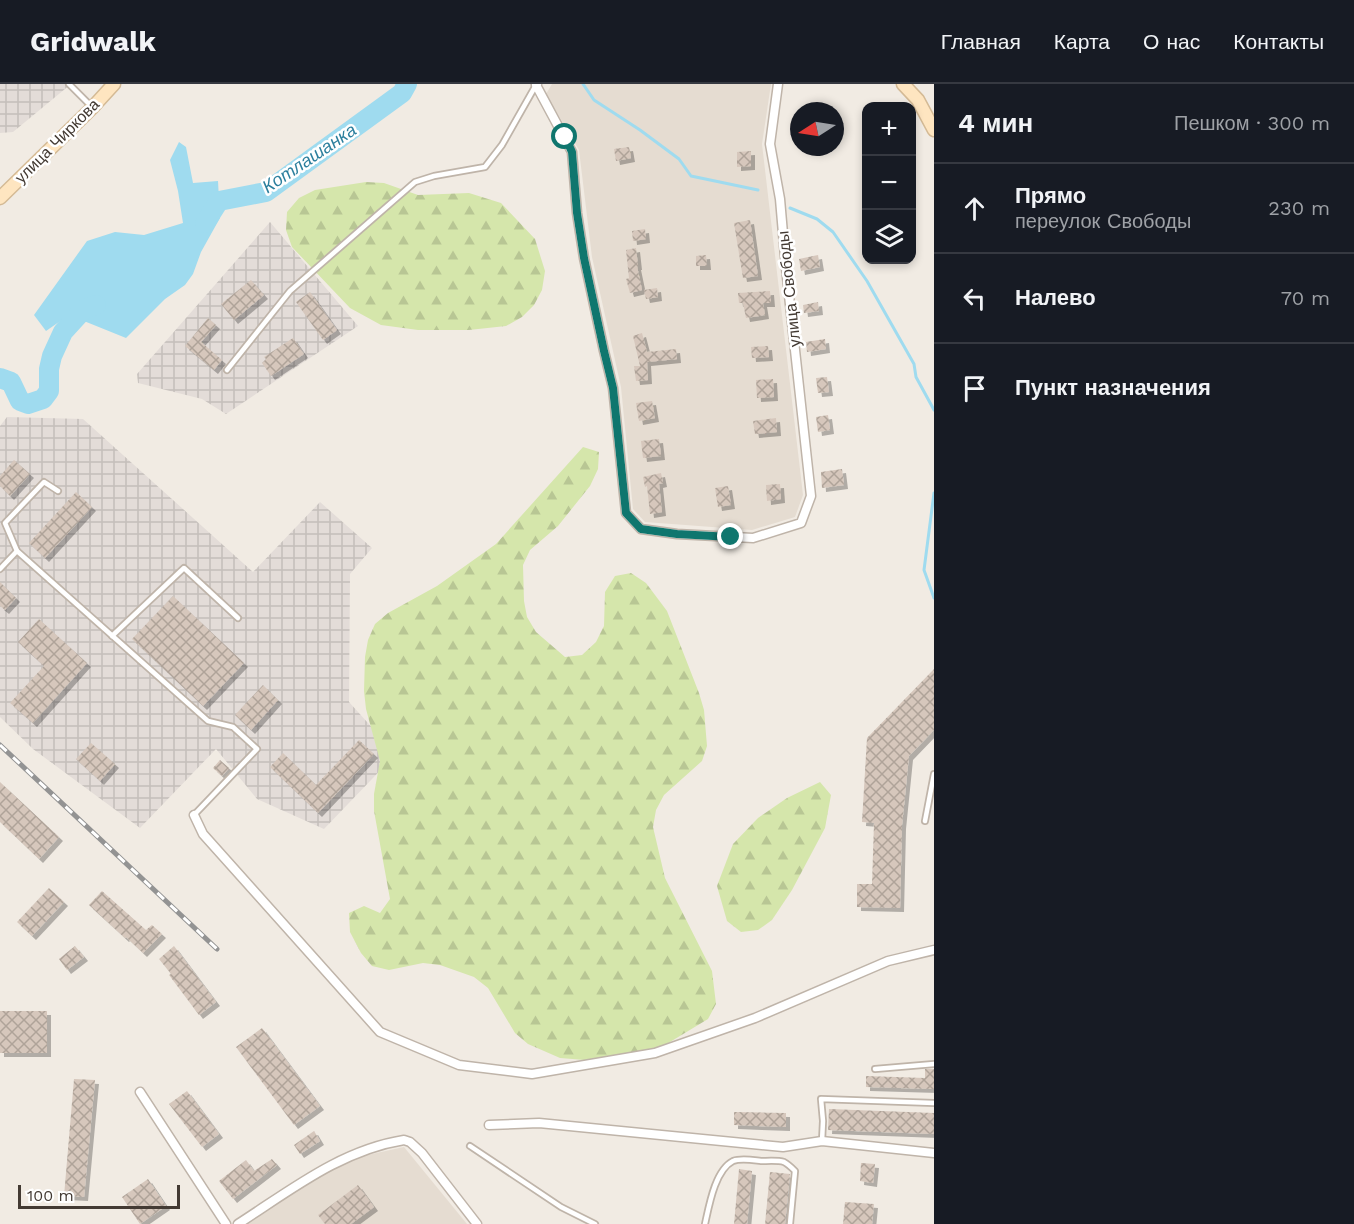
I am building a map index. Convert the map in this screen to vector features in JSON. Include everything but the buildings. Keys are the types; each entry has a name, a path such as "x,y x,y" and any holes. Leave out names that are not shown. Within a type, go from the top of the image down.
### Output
{"main road":[{"name":"улица Чиркова","path":"0,198 93,108 114,84"},
{"path":"903,84 918,100 934,130"}],"street":[{"name":"улица Свободы","path":"537,85 572,152 577,213 584,258 613,388 626,513 641,529 677,534 753,538 801,523 811,496 780,198 770,144 778,84"},
{"path":"194,815 203,834 380,1032 459,1065 532,1074 655,1053 755,1018 888,961 934,950"},
{"path":"140,1092 226,1224"},
{"path":"489,1125 539,1123 783,1148 822,1141 934,1153"},
{"path":"238,1224 334,1163 365,1149 404,1140 422,1152 477,1224"}],"lane":[{"path":"69,84 93,108"},
{"path":"227,370 290,291 415,182 434,176 485,167 506,138 537,85"},
{"path":"58,491 44,483 5,523 17,551 208,721 233,727 257,749 194,815"},
{"path":"0,569 17,551"},
{"path":"112,636 184,568 238,618"},
{"path":"925,821 934,774"},
{"path":"875,1069 934,1064"},
{"path":"822,1141 821,1099 934,1103"},
{"path":"470,1146 561,1207 596,1224"},
{"path":"782,1161 783,1148"},
{"path":"705,1224 721,1172 734,1160 745,1159 782,1161 795,1171 790,1224"}],"shaded area":[{"path":"0,84 71,84 13,132 0,133"},
{"path":"552,84 771,84 762,144 803,495 795,517 752,530 645,522 633,509 621,387 592,257 579,150 546,94"},
{"path":"270,222 358,326 226,414 202,399 138,383 137,374"},
{"path":"7,417 83,419 253,572 320,502 372,548 350,574 349,702 396,754 324,829 257,799 216,749 140,828 33,749 0,717 0,426"},
{"path":"404,1147 467,1224 240,1224 238,1221 354,1158"}],"green space":[{"path":"366,182 384,183 418,195 469,193 501,203 535,239 545,271 542,290 534,305 522,317 506,326 469,330 418,330 381,325 350,308 292,247 286,230 287,212 299,198 315,190"},
{"path":"583,447 599,452 598,469 590,486 558,526 530,550 523,565 527,617 536,632 565,657 582,655 596,642 604,626 605,592 615,576 631,573 646,583 667,611 699,693 704,710 707,746 702,761 664,795 656,810 653,827 665,878 712,971 716,1004 708,1019 665,1045 631,1056 597,1061 560,1058 528,1044 515,1033 488,988 474,977 440,965 423,963 389,970 372,966 361,953 350,932 349,913 364,906 380,913 390,899 374,811 374,794 380,761 366,709 364,691 365,657 368,640 375,624 388,613 437,586 496,544"},
{"path":"820,782 831,795 825,828 792,890 772,920 758,930 741,932 727,921 717,886 733,844 758,818 787,798"}],"water":[{"path":"179,142 186,147 193,183 218,181 220,218 201,252 193,274 185,285 165,299 126,338 69,315 46,331 34,315 87,241 115,232 144,235 183,223 170,160"}],"waterway":[{"name":"Котлашанка","path":"205,223 219,201 266,192 402,93 407,84"},
{"path":"583,84 594,100 679,159 691,176 758,190"},
{"path":"790,208 817,219 833,232 867,281 914,364 916,377 934,410"},
{"name":"Котлашанка","path":"0,378 11,382 20,401 28,404 43,399 49,391 49,369 52,356 63,332 84,309 96,305"},
{"path":"934,493 924,570 934,598"}],"railway":[{"path":"0,745 217,949"}],"route":[{"path":"565,137 572,152 577,213 584,258 613,388 626,513 641,529 731,537"}]}
